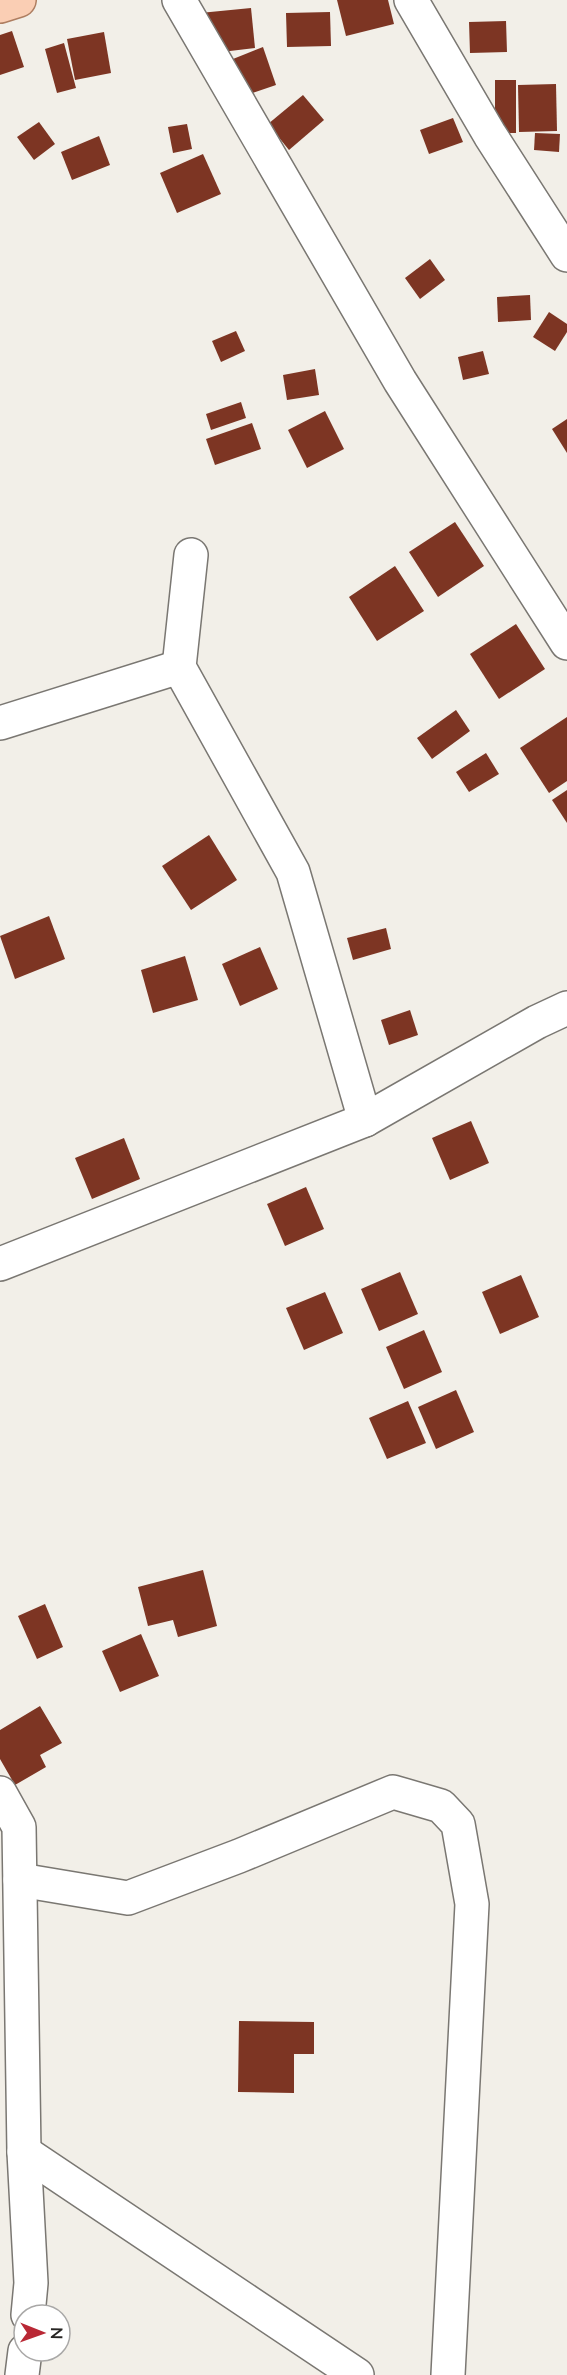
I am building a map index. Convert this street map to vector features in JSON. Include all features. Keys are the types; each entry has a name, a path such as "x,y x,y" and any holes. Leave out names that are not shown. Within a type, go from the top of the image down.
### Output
{"main road":[{"path":"0,6 19,0"}],"street":[{"path":"179,0 400,381 567,644"},
{"path":"411,0 490,135 567,255"},
{"path":"191,555 178,667 294,872 365,1119"},
{"path":"0,723 178,667"},
{"path":"0,1264 365,1119 537,1022 567,1008"},
{"path":"20,1880 128,1898 239,1856 393,1792 441,1806 458,1824 472,1904 448,2375"},
{"path":"0,1793 19,1827 24,2152 31,2283 29,2303"},
{"path":"24,2152 357,2375"}],"building":[{"path":"337,0 388,0 394,24 346,36"},
{"path":"251,8 255,48 205,54 200,13"},
{"path":"330,12 331,46 287,47 286,13"},
{"path":"506,21 507,52 470,53 469,22"},
{"path":"12,31 24,67 0,75 0,35"},
{"path":"104,32 111,73 75,80 67,39"},
{"path":"64,43 76,88 57,93 45,49"},
{"path":"263,47 276,85 241,97 228,61"},
{"path":"495,80 516,80 516,133 495,133"},
{"path":"556,84 557,131 519,132 518,85"},
{"path":"303,95 324,120 289,150 268,124"},
{"path":"453,118 463,142 429,154 420,130"},
{"path":"39,122 55,144 34,160 17,137"},
{"path":"187,124 192,149 173,153 168,127"},
{"path":"535,133 560,134 559,152 534,150"},
{"path":"99,136 110,165 72,180 61,152"},
{"path":"203,154 221,194 177,213 160,173"},
{"path":"430,259 445,280 420,299 405,278"},
{"path":"530,295 531,320 498,322 497,297"},
{"path":"549,312 567,324 567,332 555,351 533,337"},
{"path":"236,331 245,351 221,362 212,341"},
{"path":"483,351 489,374 463,380 458,357"},
{"path":"315,369 319,395 287,400 283,375"},
{"path":"241,402 246,418 211,430 206,414"},
{"path":"325,411 344,449 307,468 288,430"},
{"path":"567,419 567,453 552,429"},
{"path":"252,423 261,449 215,465 206,439"},
{"path":"455,522 484,566 438,597 409,552"},
{"path":"395,566 424,611 377,641 349,597"},
{"path":"516,624 545,669 499,699 470,654"},
{"path":"456,710 470,731 432,759 417,738"},
{"path":"567,717 567,781 549,793 520,748"},
{"path":"486,753 499,774 469,792 456,772"},
{"path":"567,790 567,823 552,800"},
{"path":"209,835 237,880 191,910 162,866"},
{"path":"49,916 65,959 15,979 0,936"},
{"path":"386,928 391,949 353,960 347,938"},
{"path":"260,947 278,989 240,1006 222,964"},
{"path":"185,956 198,1000 153,1013 141,970"},
{"path":"410,1010 418,1035 389,1045 381,1020"},
{"path":"471,1121 489,1163 450,1180 432,1138"},
{"path":"124,1138 140,1179 92,1199 75,1158"},
{"path":"306,1187 324,1229 285,1246 267,1204"},
{"path":"400,1272 418,1314 379,1331 361,1289"},
{"path":"521,1275 539,1317 500,1334 482,1292"},
{"path":"325,1292 343,1333 304,1350 286,1308"},
{"path":"424,1330 442,1372 404,1389 386,1347"},
{"path":"456,1390 474,1432 436,1449 418,1407"},
{"path":"408,1401 426,1443 387,1459 369,1418"},
{"path":"203,1570 217,1626 178,1637 173,1620 148,1626 138,1587"},
{"path":"45,1604 63,1647 37,1659 18,1616"},
{"path":"141,1634 159,1676 120,1692 102,1651"},
{"path":"40,1706 62,1743 40,1755 46,1767 15,1785 0,1759 0,1730"},
{"path":"239,2021 314,2022 314,2054 294,2054 294,2093 238,2092"}]}
